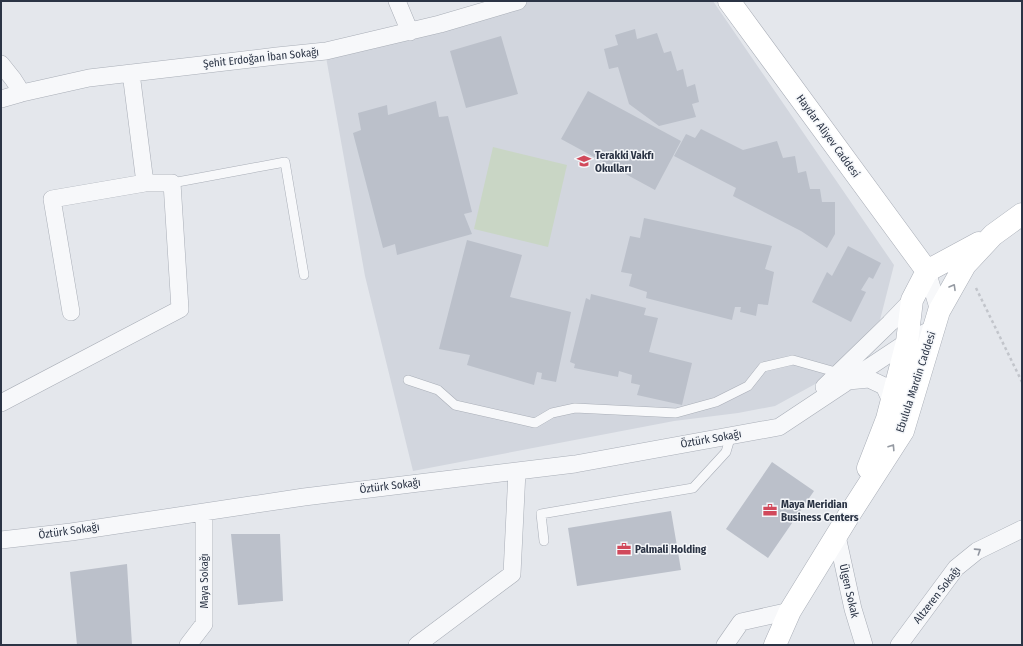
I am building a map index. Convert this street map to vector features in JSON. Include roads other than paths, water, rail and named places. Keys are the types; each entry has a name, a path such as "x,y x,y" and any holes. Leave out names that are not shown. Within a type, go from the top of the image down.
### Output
{"street":[{"path":"397,1 410,32"},
{"name":"Şehit Erdoğan İban Sokağı","path":"1,99 89,78 277,56 326,52 410,32 518,1"},
{"name":"Haydar Aliyev Caddesi","path":"729,1 927,271"},
{"path":"1,64 22,93"},
{"path":"131,73 145,183"},
{"path":"1,403 180,308 172,183 145,183 52,199 71,312"},
{"name":"Ebulula Mardin Caddesi","path":"775,645 790,611 903,431 936,319 965,265 993,235 1022,214"},
{"path":"849,515 887,419 907,342 912,300 927,271 993,235"},
{"path":"927,271 936,319"},
{"name":"Öztürk Sokağı","path":"843,377 912,300"},
{"name":"Öztürk Sokağı","path":"1,540 71,532 304,497 575,464 779,427 843,377 907,342 936,319"},
{"path":"843,377 869,379 884,386 891,401"},
{"path":"417,645 512,574 517,471"},
{"name":"Maya Sokağı","path":"188,645 204,624 204,512"},
{"name":"Altzeren Sokağı","path":"899,645 956,568 977,551 1022,529"},
{"name":"Ülgen Sokak","path":"837,536 853,609 864,645"},
{"path":"725,645 741,622 790,611"}],"lane":[{"path":"172,183 285,162 304,275"},
{"path":"408,380 438,390 455,404 535,422 552,413 575,408 676,413 716,402 748,386 764,367 792,360 843,377"},
{"path":"544,541 541,514 693,488 726,452 731,435"}],"place":[{"name":"Terakki Vakfı Okulları","path":"584,161"},
{"name":"Maya Meridian Business Centers","path":"770,510"},
{"name":"Palmali Holding","path":"624,549"}]}
